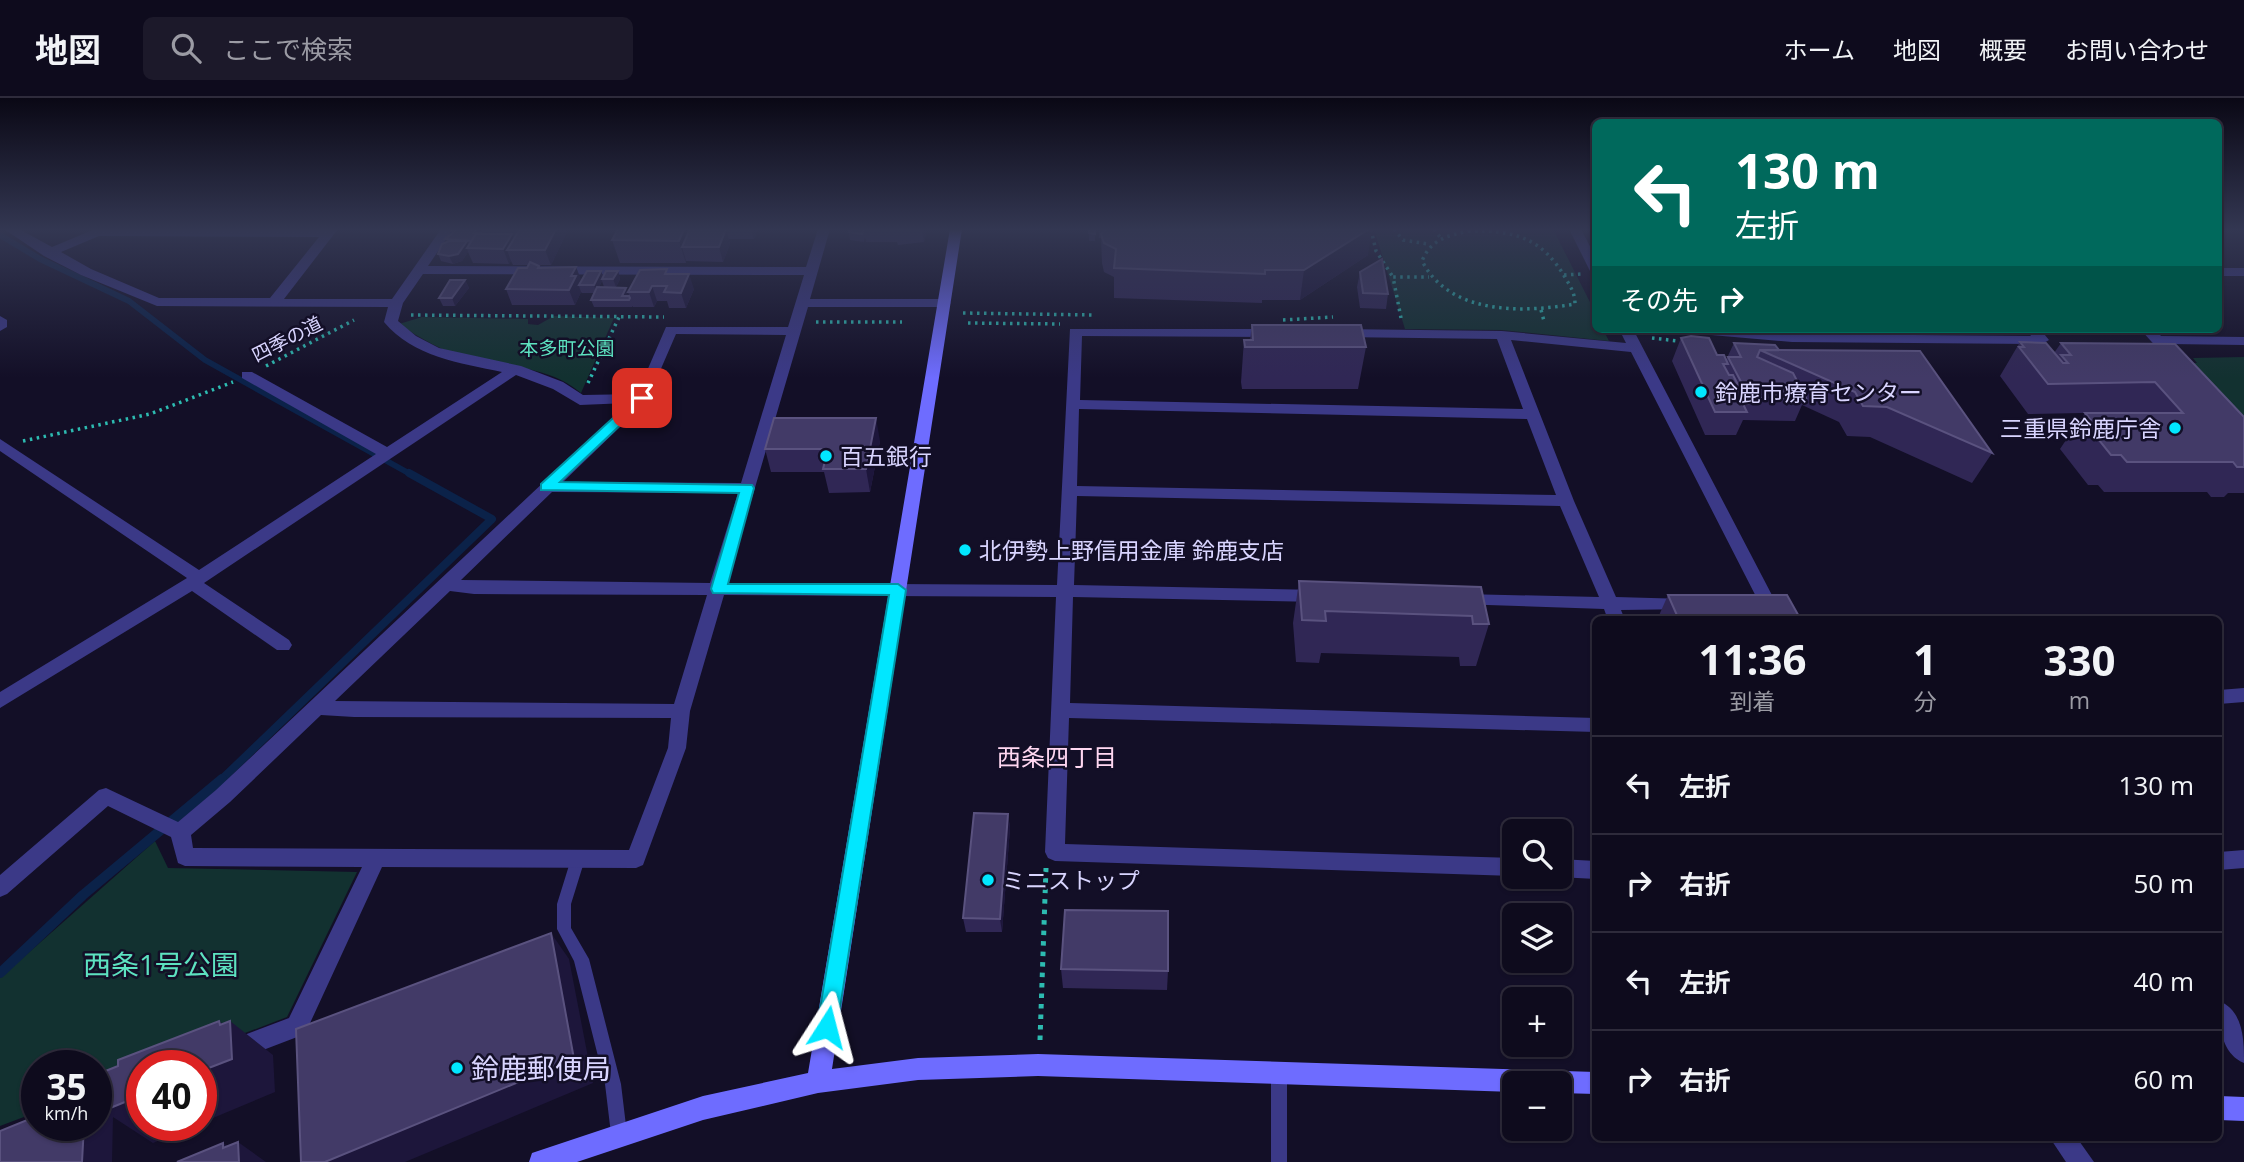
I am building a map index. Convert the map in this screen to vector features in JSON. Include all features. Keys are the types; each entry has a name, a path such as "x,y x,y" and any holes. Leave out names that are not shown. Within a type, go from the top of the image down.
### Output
{"street":[{"path":"106,279 157,302 274,302 394,309"},
{"path":"274,302 293,279"},
{"path":"413,279 394,309 391,323 397,330 441,354 463,361 516,369 564,385 580,400 642,398"},
{"path":"180,832 185,857 636,859 677,748 681,711 810,279"},
{"path":"818,1082 948,279"},
{"path":"803,303 944,303"},
{"path":"0,320 0,327"},
{"path":"180,832 223,796 642,398 671,330 796,327"},
{"path":"1280,327 1074,332 1055,852 1502,867"},
{"path":"1326,333 1502,335 1637,348"},
{"path":"1628,333 1774,614"},
{"path":"1734,333 1791,338 2042,340 2036,333"},
{"path":"2151,333 2190,375"},
{"path":"1502,335 1566,501 1615,616"},
{"path":"2158,340 2244,341"},
{"path":"0,701 195,580 516,369"},
{"path":"247,375 382,458"},
{"path":"1072,404 1532,414"},
{"path":"1,445 195,580 283,645"},
{"path":"546,487 747,488"},
{"path":"1070,491 1566,501"},
{"path":"444,584 474,588 1065,591 1343,597"},
{"path":"1441,599 1703,606"},
{"path":"1744,607 1774,614"},
{"path":"2222,697 2244,695"},
{"path":"316,707 354,710 681,711"},
{"path":"1060,710 1592,724"},
{"path":"0,888 106,796 180,832"},
{"path":"217,1056 297,1026 376,858"},
{"path":"2222,861 2244,859"},
{"path":"1572,869 1592,870"},
{"path":"2222,1017 2244,1052"},
{"path":"541,1162 703,1108 818,1082 918,1069 1038,1065 1592,1083"},
{"path":"2222,1108 2244,1109"},
{"path":"2064,1141 2082,1162"}],"lane":[{"path":"578,859 564,904 564,929 581,959 613,1084 619,1135"},
{"path":"1279,1073 1279,1162"}],"path":[{"path":"1392,279 1402,322"},
{"path":"1431,279 1441,289 1461,299 1541,310 1575,304 1576,296 1566,279"},
{"name":"四季の道","path":"247,375 352,321 394,309 509,318 550,314 674,317"},
{"path":"1531,320 1544,321 1541,310"},
{"path":"963,313 1096,315 1098,319 1090,324"},
{"path":"580,400 620,315"},
{"path":"1280,327 1339,317"},
{"path":"796,327 914,322"},
{"path":"1395,322 1411,323"},
{"path":"968,323 1063,324"},
{"path":"1,445 150,414 225,387"},
{"path":"1040,1040 1047,864 1055,852"}],"green space":[{"path":"1389,279 1578,279 1592,306 1592,333 1605,333 1609,341 1501,330 1405,329"},
{"name":"本多町公園","path":"554,316 614,318 581,393 541,372 450,352 399,324 422,317 528,319 528,324 538,325"},
{"path":"2244,357 2244,422 2188,363 2197,363 2193,358"},
{"name":"西条1号公園","path":"155,841 168,868 357,872 287,1017 201,1050 126,1050 126,1078 112,1083 112,1050 21,1050 21,1118 0,1126 0,978"}],"building":[{"path":"512,279 575,279 569,290 506,289"},
{"path":"583,279 597,279 594,285 579,285"},
{"path":"635,279 687,279 681,293 664,292 667,286 652,286 649,292 628,292"},
{"path":"1361,279 1385,279 1388,294 1363,293"},
{"path":"450,280 465,280 452,298 439,298"},
{"path":"597,287 626,288 622,296 630,298 591,300"},
{"path":"1252,325 1361,325 1366,347 1245,347 1244,340 1253,340"},
{"path":"1681,338 1709,338 1717,355 1724,355 1728,364 1723,364 1729,375 1733,375 1748,404 1743,404 1747,412 1715,412"},
{"path":"2020,342 2046,343 2063,363 2068,363 2061,355 2071,355 2061,343 2175,344 2244,417 2244,467 2237,467 2233,462 2127,462 2121,455 2111,455 2082,419 2090,419 2085,413 2183,413 2155,382 2048,384 2019,347 2024,347"},
{"path":"1734,343 1775,345 1779,350 1760,350 1757,357 1793,373 1806,398 1749,397 1728,357 1741,357"},
{"path":"1760,350 1920,351 1992,453 1887,407 1863,406 1855,392"},
{"path":"774,418 876,418 866,469 823,469 828,449 765,449"},
{"path":"1299,581 1481,587 1489,624 1473,624 1472,616 1325,611 1326,621 1302,620"},
{"path":"1668,595 1787,595 1799,616 1677,616"},
{"name":"ミニストップ","path":"974,813 1008,814 1000,919 963,918"},
{"path":"1065,910 1168,911 1168,971 1061,969"},
{"path":"551,933 574,1059 325,1162 301,1162 296,1029"},
{"path":"219,1021 220,1025 230,1021 232,1059 217,1065 217,1050 144,1050"},
{"path":"126,1057 126,1102 112,1107 112,1068 118,1066 118,1060"},
{"path":"21,1122 21,1141 83,1141 82,1162 0,1162 0,1131"},
{"path":"238,1142 239,1162 177,1162 223,1143 223,1148"}],"waterway":[{"path":"82,279 129,301 205,360 412,475"},
{"path":"220,781 492,519 409,473"},
{"path":"0,973 83,895 222,779"}],"place":[{"name":"鈴鹿市療育センター","path":"1701,392"},
{"name":"三重県鈴鹿庁舎","path":"2175,428"},
{"name":"百五銀行","path":"826,456"},
{"name":"北伊勢上野信用金庫 鈴鹿支店","path":"965,550"},
{"name":"ミニストップ","path":"988,880"},
{"name":"鈴鹿郵便局","path":"457,1068"}],"district":[{"name":"西条四丁目","path":"1057,756"}],"route":[{"path":"642,398 546,487 747,488 719,589 898,590 827,1027"}]}
